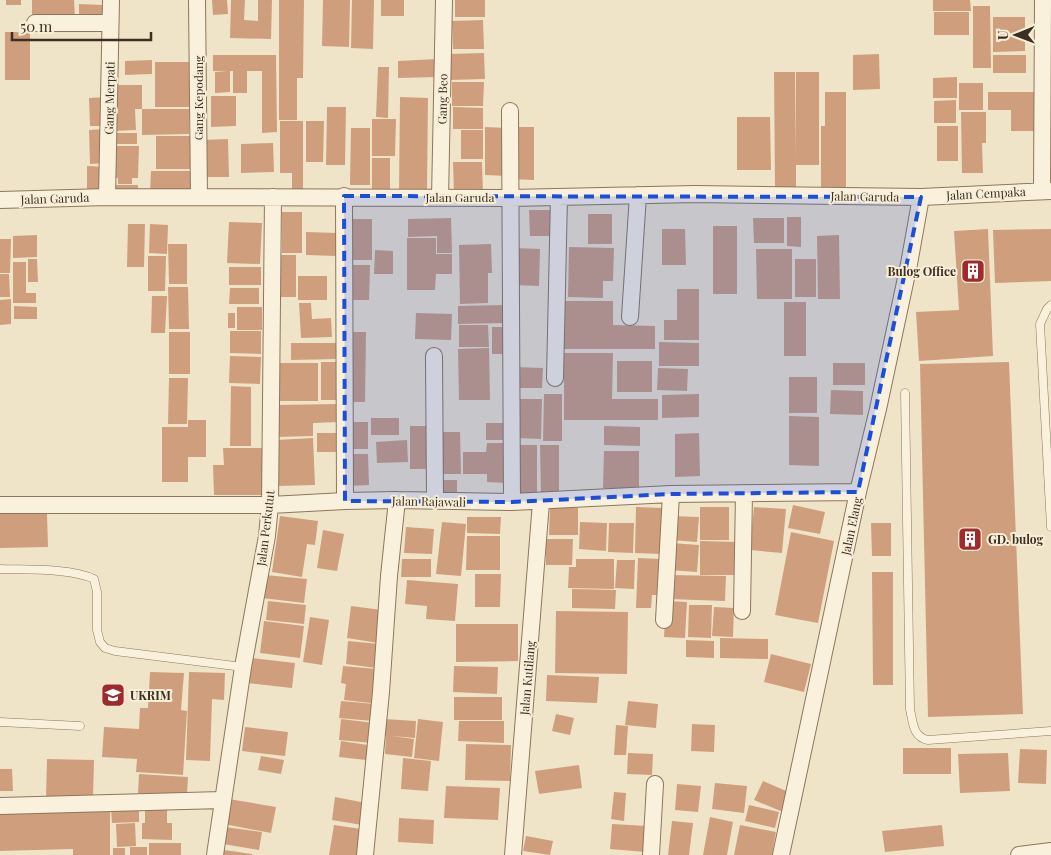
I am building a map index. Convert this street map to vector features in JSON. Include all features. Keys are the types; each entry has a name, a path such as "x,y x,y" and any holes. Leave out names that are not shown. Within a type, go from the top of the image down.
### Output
{"street":[{"name":"Gang Merpati","path":"107,197 111,0"},
{"name":"Gang Kepodang","path":"197,0 198,197"},
{"name":"Gang Beo","path":"440,198 444,0"},
{"path":"1043,0 1046,191"},
{"path":"35,23 110,23"},
{"path":"510,111 512,502"},
{"name":"Jalan Cempaka","path":"921,196 1046,191"},
{"path":"630,317 638,195"},
{"path":"344,196 345,501"},
{"name":"Jalan Garuda","path":"0,200 107,197 921,196"},
{"name":"Jalan Elang","path":"781,855 858,492 909,264 921,196"},
{"name":"Jalan Perkutut","path":"215,855 243,666 267,536 270,505 273,197"},
{"path":"555,378 559,197"},
{"path":"434,356 435,500"},
{"name":"Jalan Rajawali","path":"0,505 270,505 397,500 542,502 671,494 858,492"},
{"path":"742,610 744,493"},
{"path":"664,620 671,494"},
{"path":"365,855 382,692 389,576 397,500"},
{"name":"Jalan Kutilang","path":"513,855 542,502"},
{"path":"651,855 655,784"},
{"path":"0,806 222,800"},
{"path":"1019,855 1045,852"}],"lane":[{"path":"1051,305 1040,324 1051,527"},
{"path":"905,393 910,709 914,730 922,739 928,740 1051,730"},
{"path":"0,569 64,572 86,575 94,579 97,592 97,630 100,642 105,648 115,651 243,666"},
{"path":"0,722 80,726"}],"highlighted area":[{"path":"344,196 921,197 858,492 671,494 512,502 345,501"}],"building":[{"path":"6,0 21,0 21,5 6,5"},
{"path":"32,0 74,0 75,18 32,18"},
{"path":"212,0 227,0 228,14 213,15"},
{"path":"231,0 245,0 244,20 258,21 258,0 272,0 271,39 230,38"},
{"path":"279,0 304,0 303,78 297,78 297,120 279,120"},
{"path":"323,0 350,0 349,47 322,46"},
{"path":"352,0 374,0 373,49 351,48"},
{"path":"381,0 404,0 404,16 381,16"},
{"path":"455,0 485,0 485,17 455,17"},
{"path":"933,0 970,0 971,11 933,11"},
{"path":"79,4 103,5 103,18 79,18"},
{"path":"973,6 990,6 991,68 973,68"},
{"path":"934,12 969,12 969,35 934,35"},
{"path":"993,17 1025,17 1025,51 993,52"},
{"path":"483,20 484,49 453,49 452,21"},
{"path":"5,32 30,32 30,80 5,80"},
{"path":"484,53 485,79 449,80 448,54"},
{"path":"879,54 880,89 853,90 853,55"},
{"path":"213,55 276,55 277,132 262,133 262,71 247,71 247,93 233,93 233,71 230,71 230,92 215,93 215,72 227,71 213,71"},
{"path":"993,55 1026,55 1026,73 993,73"},
{"path":"437,59 438,77 398,78 398,61"},
{"path":"152,60 152,74 125,75 125,61"},
{"path":"155,62 189,62 189,107 155,107"},
{"path":"378,67 389,67 388,118 376,117"},
{"path":"774,72 795,72 796,158 796,72 819,72 819,165 796,165 796,189 775,190"},
{"path":"957,77 957,98 933,98 933,78"},
{"path":"452,82 484,82 483,106 452,106"},
{"path":"959,83 983,83 983,110 959,110"},
{"path":"115,85 142,85 142,109 135,109 136,130 113,131"},
{"path":"825,92 846,92 846,190 821,190 821,126 825,126"},
{"path":"988,92 1040,92 1040,131 1011,131 1011,110 988,110"},
{"path":"211,96 236,96 236,126 211,127"},
{"path":"106,97 106,126 90,126 89,98"},
{"path":"400,97 428,98 427,191 399,191"},
{"path":"956,100 956,123 934,123 934,101"},
{"path":"327,107 346,107 345,165 326,165"},
{"path":"453,107 483,108 483,129 453,129"},
{"path":"142,109 189,109 189,134 142,135"},
{"path":"961,112 986,112 986,143 982,143 983,173 962,173"},
{"path":"737,117 770,117 771,170 737,170"},
{"path":"372,119 396,119 395,156 372,156"},
{"path":"280,121 303,121 303,191 292,191 292,173 280,173"},
{"path":"306,121 324,121 323,162 306,162"},
{"path":"937,126 958,126 958,161 937,161"},
{"path":"485,127 506,128 506,176 485,175"},
{"path":"511,127 534,127 534,180 511,179"},
{"path":"351,128 370,128 370,185 350,185"},
{"path":"105,129 106,163 90,164 89,130"},
{"path":"461,130 483,130 483,159 461,159"},
{"path":"113,133 137,133 137,144 113,144"},
{"path":"156,136 194,136 194,169 156,169"},
{"path":"228,139 229,177 203,177 202,140"},
{"path":"273,143 274,172 241,173 241,144"},
{"path":"113,146 139,146 138,178 132,178 132,184 118,184 118,178 112,178"},
{"path":"372,158 390,158 390,189 372,189"},
{"path":"453,162 482,162 483,193 454,194"},
{"path":"87,166 106,167 106,190 87,190"},
{"path":"151,171 191,171 191,194 150,193"},
{"path":"112,185 138,185 138,194 112,194"},
{"path":"529,210 550,210 551,236 530,236"},
{"path":"282,212 302,212 302,253 282,253"},
{"path":"588,214 612,214 612,244 588,244"},
{"path":"787,217 801,217 801,247 787,246"},
{"path":"451,218 452,253 437,253 437,236 408,237 408,219"},
{"path":"753,218 784,218 784,243 754,243"},
{"path":"351,219 372,219 372,260 351,260"},
{"path":"229,222 262,223 260,264 227,263"},
{"path":"128,224 145,224 144,267 127,267"},
{"path":"150,224 168,225 167,254 149,253"},
{"path":"713,226 737,226 737,294 713,294"},
{"path":"662,229 685,229 686,265 662,265"},
{"name":"Bulog Office","path":"988,229 993,356 919,361 916,312 959,310 954,231"},
{"path":"1051,229 1051,281 995,283 993,230"},
{"path":"306,232 337,233 337,256 306,255"},
{"path":"37,235 37,257 13,258 13,236"},
{"path":"839,235 840,299 818,299 817,236"},
{"path":"407,238 436,238 436,254 452,254 452,274 436,274 435,290 407,290"},
{"path":"0,239 11,239 10,273 0,273"},
{"path":"168,244 187,244 187,284 169,284"},
{"path":"491,244 492,273 488,273 488,303 460,304 459,245"},
{"path":"569,247 614,248 613,281 603,281 603,298 568,297"},
{"path":"514,248 540,249 539,286 513,285"},
{"path":"756,249 792,249 792,299 757,299"},
{"path":"375,250 393,251 393,274 374,274"},
{"path":"277,255 296,255 296,297 277,297"},
{"path":"148,256 166,256 165,291 148,291"},
{"path":"28,259 37,259 38,282 28,282"},
{"path":"795,259 816,259 816,297 795,297"},
{"path":"13,262 26,262 26,293 36,293 36,303 13,303"},
{"path":"351,265 370,265 369,300 350,300"},
{"path":"229,267 261,267 261,285 229,285"},
{"path":"0,274 9,274 10,297 0,297"},
{"path":"298,276 327,276 327,300 298,300"},
{"path":"168,287 188,287 189,329 169,329"},
{"path":"230,288 259,288 259,304 229,304"},
{"path":"677,289 699,289 699,340 664,340 664,320 677,320"},
{"path":"152,296 167,296 165,333 151,333"},
{"path":"11,299 11,324 0,325 0,300"},
{"path":"562,301 613,301 613,325 655,326 655,349 562,349"},
{"path":"784,302 806,302 806,356 784,356"},
{"path":"299,303 311,303 312,319 331,318 332,337 301,338"},
{"path":"505,305 506,323 458,324 458,306"},
{"path":"14,306 37,307 37,319 14,319"},
{"path":"237,307 262,307 262,330 237,330"},
{"path":"228,313 235,313 235,328 228,328"},
{"path":"416,313 452,314 451,340 415,339"},
{"path":"459,325 488,325 489,347 459,347"},
{"path":"492,327 507,327 507,354 492,354"},
{"path":"230,331 261,331 261,354 230,353"},
{"path":"169,332 190,332 190,374 169,374"},
{"path":"349,332 366,332 365,402 349,402"},
{"path":"659,342 699,343 699,366 659,366"},
{"path":"291,343 338,343 338,359 291,360"},
{"path":"489,348 490,400 459,400 458,349"},
{"path":"564,353 613,353 612,399 658,399 658,420 564,420"},
{"path":"230,356 261,357 260,384 229,383"},
{"path":"617,361 652,361 652,392 617,392"},
{"path":"321,362 339,362 339,400 321,400"},
{"name":"GD. bulog","path":"1009,362 1023,714 928,717 920,364"},
{"path":"280,363 318,363 318,401 280,401"},
{"path":"833,363 865,363 865,385 833,385"},
{"path":"514,367 543,368 542,388 513,388"},
{"path":"658,368 688,369 687,391 657,390"},
{"path":"789,377 817,377 817,413 789,413"},
{"path":"169,378 188,378 187,424 168,424"},
{"path":"231,386 251,387 251,446 230,446"},
{"path":"831,390 863,391 863,415 830,414"},
{"path":"544,394 562,394 562,441 543,441"},
{"path":"699,394 699,417 662,418 662,395"},
{"path":"518,399 542,399 541,439 517,438"},
{"path":"338,404 338,422 313,423 313,436 276,437 276,405"},
{"path":"789,416 819,417 819,466 789,465"},
{"path":"371,418 399,418 399,435 371,435"},
{"path":"188,420 206,420 206,457 188,457 188,482 162,482 162,427 188,427"},
{"path":"352,422 368,422 368,449 352,449"},
{"path":"486,423 507,423 507,440 486,440"},
{"path":"410,426 433,426 434,469 410,469"},
{"path":"604,426 640,427 640,446 604,445"},
{"path":"439,432 460,432 461,474 440,474"},
{"path":"317,433 338,433 338,452 317,452"},
{"path":"699,433 700,476 675,477 675,434"},
{"path":"313,438 315,485 278,486 276,440"},
{"path":"407,440 408,462 377,463 376,442"},
{"path":"487,443 507,443 506,483 487,482 487,474 463,474 463,452 486,452"},
{"path":"515,445 537,445 537,493 515,493"},
{"path":"540,445 559,445 559,495 541,495"},
{"path":"223,448 262,448 262,495 214,495 213,465 224,465"},
{"path":"604,451 639,451 639,489 603,488"},
{"path":"349,454 368,454 369,485 350,486"},
{"path":"440,480 457,480 457,496 440,496"},
{"path":"793,505 825,512 820,534 788,528"},
{"path":"550,507 578,508 578,535 549,535"},
{"path":"636,507 662,508 660,554 635,553"},
{"path":"700,507 729,507 729,540 700,540"},
{"path":"754,507 786,509 782,553 750,550"},
{"path":"47,513 48,547 0,548 0,514"},
{"path":"280,516 318,521 315,545 307,544 302,577 272,572"},
{"path":"671,516 699,517 697,542 670,540"},
{"path":"467,517 501,517 500,534 467,533"},
{"path":"442,522 466,524 461,576 436,574"},
{"path":"580,522 607,523 606,551 579,549"},
{"path":"609,523 634,523 633,553 608,552"},
{"path":"871,523 891,523 891,556 872,556"},
{"path":"406,527 434,529 432,554 404,553"},
{"path":"323,530 344,534 337,571 317,568"},
{"path":"791,532 834,541 818,623 775,615"},
{"path":"467,536 500,536 500,570 466,570"},
{"path":"546,539 573,539 572,565 546,565"},
{"path":"700,541 737,542 736,575 700,575"},
{"path":"671,543 699,545 697,572 669,570"},
{"path":"638,558 660,559 659,595 652,595 651,608 636,608"},
{"path":"402,559 431,559 431,577 401,577"},
{"path":"576,559 614,559 614,589 568,588 569,567 576,567"},
{"path":"617,560 635,560 634,589 615,588"},
{"path":"872,572 893,572 893,685 873,685"},
{"path":"475,574 501,574 500,607 475,607"},
{"path":"265,575 307,579 304,603 262,598"},
{"path":"670,575 726,576 725,601 669,599"},
{"path":"407,580 458,584 455,621 426,619 427,606 405,604"},
{"path":"572,589 616,590 615,609 572,608"},
{"path":"268,601 306,605 304,624 266,620"},
{"path":"666,601 687,602 685,638 664,637"},
{"path":"689,605 712,605 711,638 688,637"},
{"path":"351,606 382,610 378,643 347,638"},
{"path":"714,607 734,608 733,637 712,636"},
{"path":"556,611 628,612 627,674 555,673"},
{"path":"310,617 329,620 322,665 303,662"},
{"path":"264,621 304,626 300,658 260,653"},
{"path":"456,624 518,624 518,661 456,662"},
{"path":"720,638 768,639 768,659 720,658"},
{"path":"686,640 714,641 714,658 686,657"},
{"path":"348,641 379,644 376,668 346,664"},
{"path":"771,654 811,664 804,692 764,682"},
{"path":"251,658 295,663 292,688 248,683"},
{"path":"343,666 377,669 379,704 344,700 346,684 341,683"},
{"path":"454,666 498,667 497,694 453,692"},
{"path":"150,672 184,673 181,710 187,711 183,775 136,772 137,759 102,757 104,727 139,729 140,708 148,708"},
{"path":"189,672 225,673 224,700 212,699 210,761 186,760"},
{"path":"547,675 599,677 597,703 546,701"},
{"path":"454,697 502,697 502,720 454,720"},
{"path":"341,701 375,704 373,721 339,718"},
{"path":"628,701 658,704 656,728 625,725"},
{"path":"556,714 574,718 570,735 552,731"},
{"path":"341,719 374,723 372,743 339,740"},
{"path":"384,719 416,721 415,738 392,736 414,739 412,757 385,754 386,736 383,736"},
{"path":"418,719 443,722 439,761 414,758"},
{"path":"459,721 504,721 504,743 458,741"},
{"path":"692,724 715,725 714,752 691,751"},
{"path":"616,725 628,726 626,755 614,755"},
{"path":"245,727 288,732 285,756 242,751"},
{"path":"341,741 368,745 366,760 339,757"},
{"path":"466,744 511,745 510,781 465,780"},
{"path":"903,748 951,748 951,774 903,774"},
{"path":"1020,749 1047,750 1046,784 1018,783"},
{"path":"628,753 653,754 652,775 627,774"},
{"path":"1008,753 1010,791 960,793 958,754"},
{"path":"261,756 284,760 281,774 258,770"},
{"path":"403,758 431,761 428,791 401,789"},
{"path":"47,759 94,760 93,799 46,798"},
{"path":"579,765 582,788 539,794 535,771"},
{"path":"0,769 12,769 13,791 0,791"},
{"path":"139,774 188,777 187,795 138,793"},
{"path":"763,781 791,793 783,812 754,800"},
{"path":"715,783 747,786 744,813 712,809"},
{"path":"677,784 701,786 698,812 675,810"},
{"path":"446,786 500,788 498,820 444,818"},
{"path":"614,792 626,793 624,821 611,819"},
{"path":"335,797 366,803 362,825 332,820"},
{"path":"229,799 276,807 271,833 224,824"},
{"path":"749,805 779,812 775,828 745,821"},
{"path":"110,807 110,855 73,855 73,849 0,851 0,809"},
{"path":"139,808 139,822 112,823 111,809"},
{"path":"145,809 167,809 167,823 172,823 172,840 142,839 142,823 145,823"},
{"path":"710,817 733,822 727,855 703,855"},
{"path":"399,818 434,820 433,844 398,842"},
{"path":"672,821 693,823 689,855 668,855"},
{"path":"135,823 136,846 117,847 116,824"},
{"path":"612,824 647,826 645,852 610,849"},
{"path":"334,825 361,829 356,855 329,855"},
{"path":"740,825 776,832 772,855 734,855"},
{"path":"942,825 944,846 885,852 882,831"},
{"path":"225,827 262,832 259,850 223,844"},
{"path":"526,836 553,841 550,855 523,851"},
{"path":"149,843 181,843 181,855 149,855"},
{"path":"130,847 147,847 147,855 130,855"},
{"path":"113,848 125,848 125,855 113,855"},
{"path":"217,849 252,854 252,855 216,855"}],"place":[{"name":"Bulog Office","path":"973,271"},
{"name":"GD. bulog","path":"970,539"},
{"name":"UKRIM","path":"113,695"}]}
